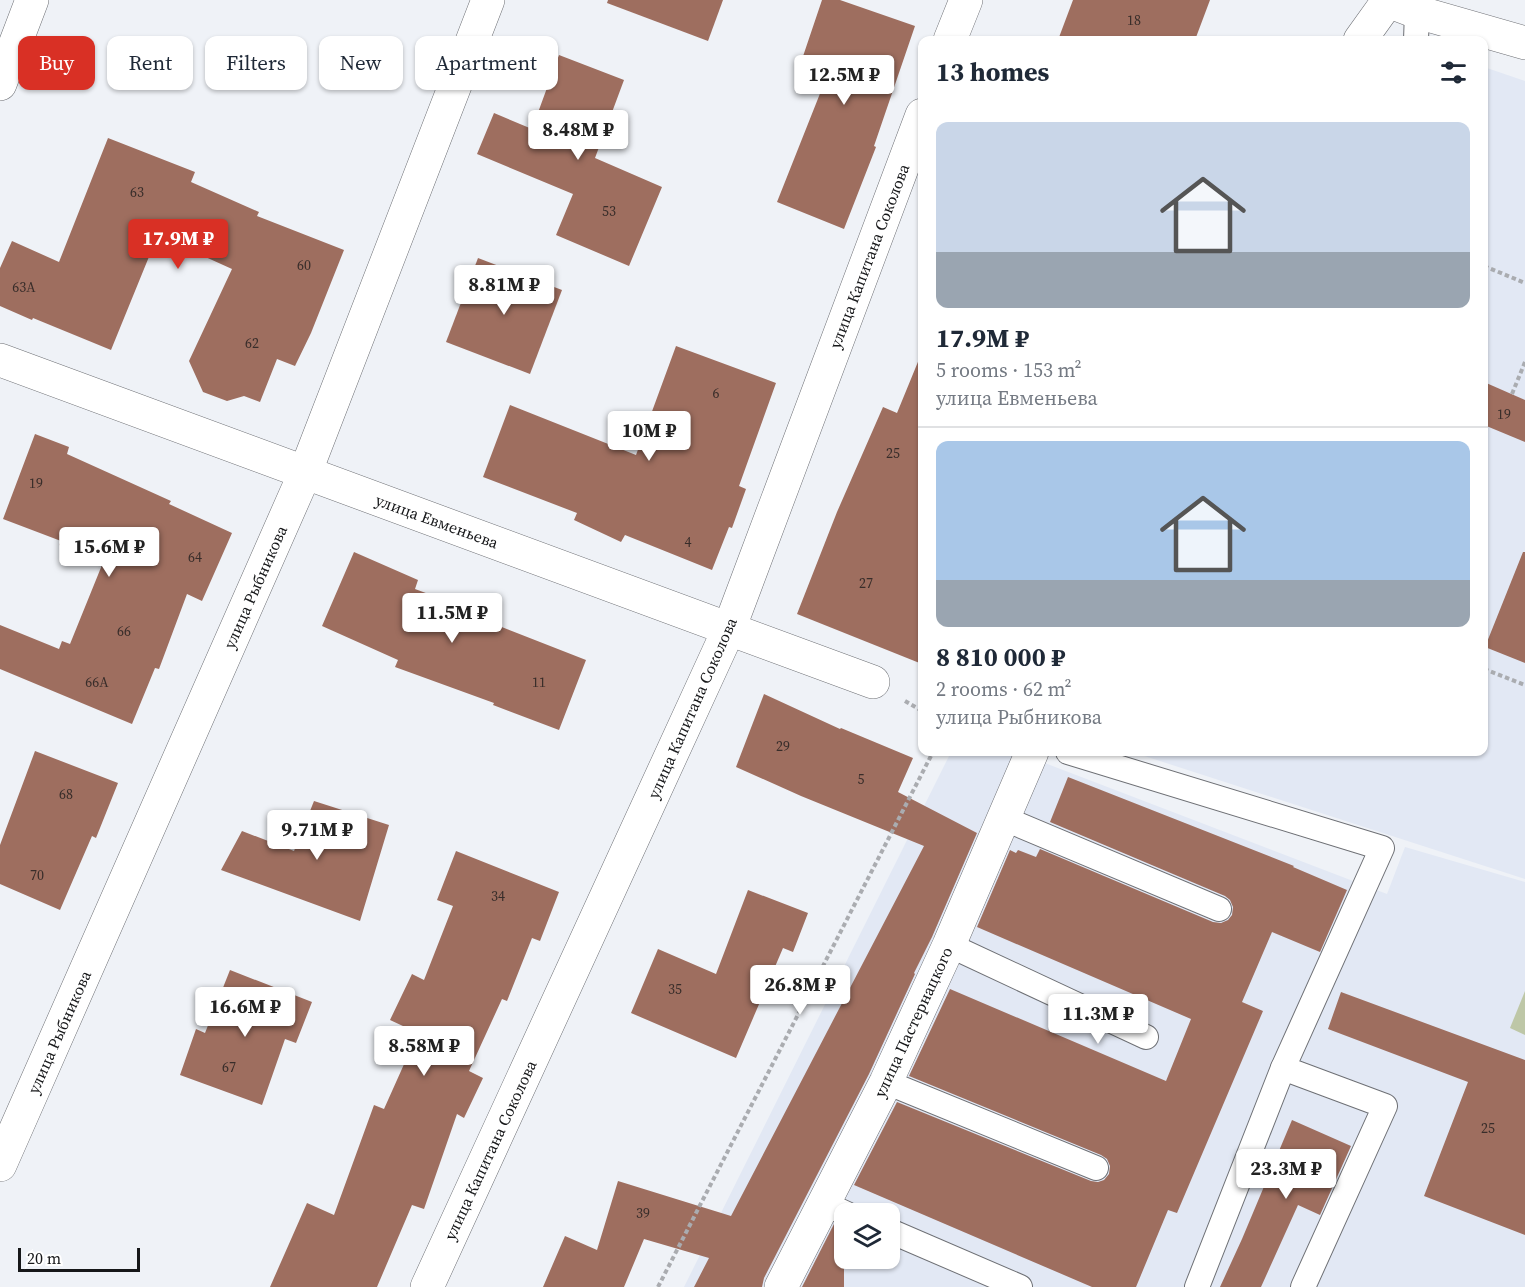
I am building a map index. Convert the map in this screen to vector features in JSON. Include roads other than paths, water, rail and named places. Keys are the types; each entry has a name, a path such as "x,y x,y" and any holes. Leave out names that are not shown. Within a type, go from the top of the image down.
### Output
{"street":[{"path":"0,84 32,0"},
{"name":"улица Рыбникова","path":"0,1165 305,472 488,0"},
{"path":"952,36 966,0"},
{"path":"1366,36 1402,13 1525,43"},
{"name":"улица Капитана Соколова","path":"427,1287 729,629 918,126"},
{"name":"улица Евменьева","path":"0,360 873,682"},
{"name":"улица Пастернацкого","path":"837,1203 886,1082 1005,819 1030,756"},
{"name":"улица Пастернацкого","path":"781,1287 834,1209"}],"lane":[{"path":"1081,756 1382,848 1283,1068 1197,1287"},
{"path":"1005,819 1219,909"},
{"path":"949,945 1146,1036"},
{"path":"1283,1068 1385,1106 1303,1287"},
{"path":"886,1082 1096,1168"},
{"path":"900,1236 1020,1287"}]}
